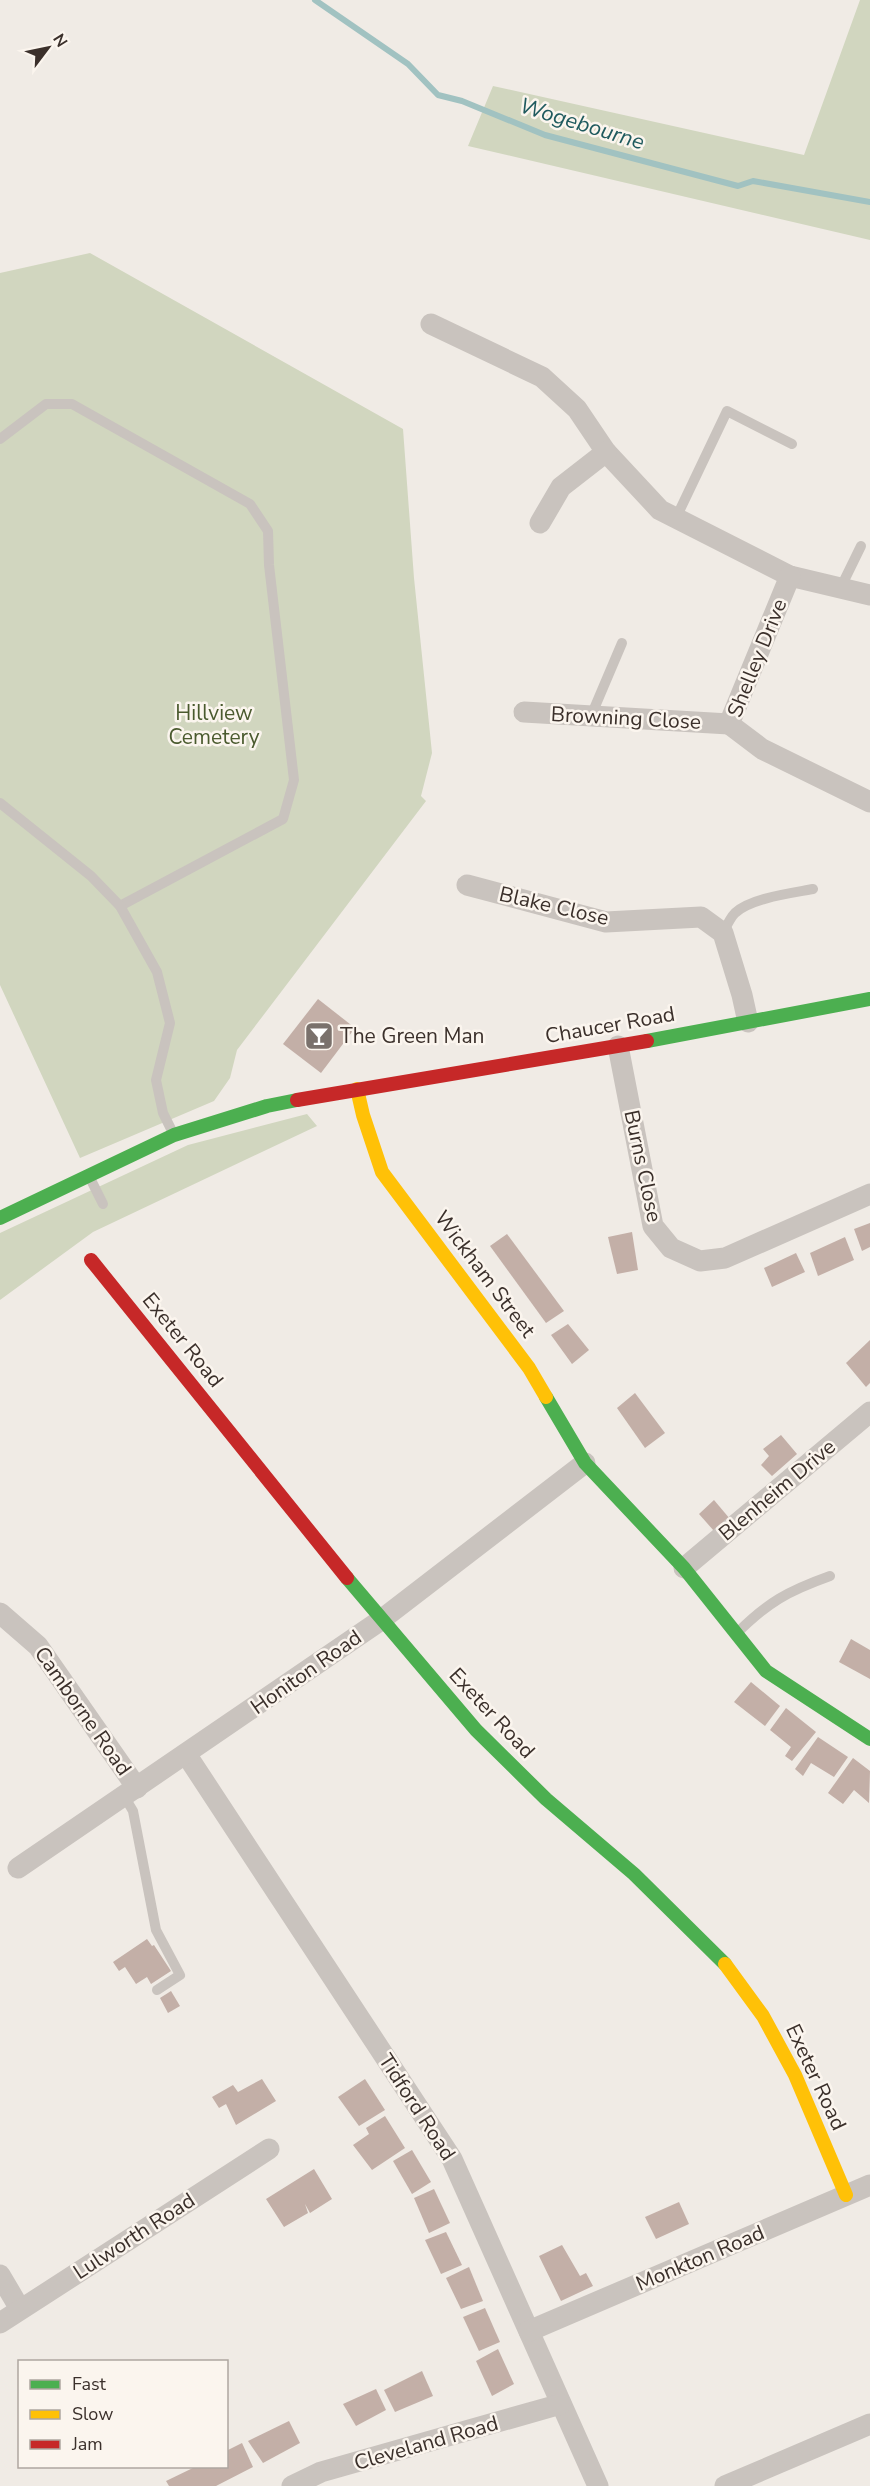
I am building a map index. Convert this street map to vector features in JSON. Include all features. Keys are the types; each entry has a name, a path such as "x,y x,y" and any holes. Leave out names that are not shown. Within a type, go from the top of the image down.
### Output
{"street":[{"path":"431,324 542,376 577,409 606,452 660,510 790,576 870,595"},
{"path":"540,523 561,487 606,452"},
{"name":"Shelley Drive","path":"790,576 729,724 762,749 870,802"},
{"name":"Browning Close","path":"524,712 729,724"},
{"name":"Blake Close","path":"467,885 606,922 701,917 723,933"},
{"path":"723,933 748,1022"},
{"name":"Chaucer Road","path":"357,1089 618,1046 870,999"},
{"name":"Burns Close","path":"618,1046 653,1226 671,1248 700,1261 725,1258 870,1194"},
{"path":"0,1218 174,1135 267,1106 357,1089"},
{"name":"Wickham Street","path":"357,1089 382,1172 529,1368 585,1463 684,1568 766,1671 870,1739"},
{"name":"Exeter Road","path":"91,1260 381,1620 476,1730 546,1799 634,1874 723,1962 763,2016 795,2075 846,2195"},
{"name":"Blenheim Drive","path":"684,1568 870,1412"},
{"name":"Honiton Road","path":"18,1868 381,1620 585,1463"},
{"name":"Camborne Road","path":"0,1613 38,1646 130,1792"},
{"name":"Tidford Road","path":"186,1754 452,2159 598,2486"},
{"name":"Lulworth Road","path":"0,2323 269,2150"},
{"name":"Monkton Road","path":"529,2331 870,2185"},
{"path":"0,2275 20,2309"},
{"name":"Cleveland Road","path":"292,2486 321,2472 561,2404"},
{"path":"725,2486 870,2424"}],"lane":[{"path":"0,440 46,404 72,404 250,504 268,531 269,565 294,780 283,819 120,906"},
{"path":"676,519 727,411 792,444"},
{"path":"840,589 861,546"},
{"path":"591,716 622,643"},
{"path":"0,803 91,876 120,906 157,972 170,1023 156,1080 163,1113 174,1135"},
{"path":"723,933 735,913 750,905 768,898 813,889"},
{"path":"88,1175 103,1204"},
{"path":"736,1634 757,1613 792,1590 830,1576"},
{"path":"130,1792 156,1930 180,1975 157,1990"}],"green space":[{"path":"860,0 870,0 870,240 468,146 493,86 804,155"},
{"name":"Hillview Cemetery","path":"90,253 403,429 414,578 432,753 421,796 426,801 237,1050 230,1078 214,1101 80,1158 0,985 0,273"},
{"path":"307,1114 317,1126 93,1232 0,1300 0,1233 188,1145"}],"building":[{"name":"The Green Man","path":"318,999 355,1028 321,1073 283,1044"},
{"path":"870,1223 870,1247 862,1251 854,1229"},
{"path":"632,1232 638,1270 617,1274 608,1237"},
{"path":"507,1234 564,1311 546,1323 490,1246"},
{"path":"845,1237 854,1260 818,1276 810,1253"},
{"path":"796,1253 805,1272 772,1287 764,1268"},
{"path":"568,1324 589,1350 572,1364 551,1335"},
{"path":"870,1340 870,1383 866,1387 846,1363"},
{"path":"635,1393 665,1433 645,1448 617,1408"},
{"path":"781,1435 797,1454 772,1476 761,1465 769,1456 763,1449"},
{"path":"714,1500 730,1519 714,1531 699,1514"},
{"path":"851,1639 870,1650 870,1679 839,1662"},
{"path":"751,1682 780,1706 765,1726 734,1702"},
{"path":"786,1708 816,1732 792,1761 785,1756 791,1747 770,1730"},
{"path":"818,1737 848,1757 834,1777 811,1763 803,1776 795,1769"},
{"path":"853,1758 870,1771 869,1803 854,1790 843,1804 828,1793"},
{"path":"147,1939 152,1946 154,1945 171,1971 151,1984 147,1977 136,1984 125,1967 119,1971 113,1962"},
{"path":"171,1991 180,2006 168,2013 160,1998"},
{"path":"262,2079 276,2101 236,2125 226,2104 219,2108 212,2097 233,2085 238,2092"},
{"path":"365,2079 385,2110 359,2126 338,2097"},
{"path":"385,2116 405,2148 372,2170 353,2145 369,2134 366,2128"},
{"path":"412,2150 431,2182 412,2194 393,2161"},
{"path":"314,2169 332,2199 310,2213 305,2204 308,2213 284,2227 266,2199"},
{"path":"434,2189 450,2223 429,2233 414,2198"},
{"path":"679,2202 689,2224 656,2239 645,2217"},
{"path":"446,2232 462,2265 441,2274 425,2240"},
{"path":"562,2245 580,2276 586,2273 593,2286 561,2301 539,2256"},
{"path":"469,2267 483,2301 461,2309 446,2278"},
{"path":"485,2308 500,2342 479,2351 463,2317"},
{"path":"498,2349 514,2384 492,2396 476,2361"},
{"path":"422,2371 433,2396 395,2412 384,2390"},
{"path":"376,2389 386,2410 356,2426 343,2404"},
{"path":"289,2421 300,2443 263,2463 248,2441"},
{"path":"242,2443 253,2467 216,2486 169,2486 166,2481 193,2468 228,2468 228,2450"}],"waterway":[{"name":"Wogebourne","path":"315,0 408,64 438,95 462,101 545,135 738,186 753,181 870,202"}],"traffic: fast":[{"path":"647,1041 870,999"},
{"path":"0,1218 174,1135 267,1106 297,1100"},
{"path":"546,1397 585,1463 684,1568 766,1671 870,1739"},
{"path":"347,1578 476,1730 546,1799 634,1874 725,1964"}],"traffic: slow":[{"path":"357,1089 382,1172 529,1368 546,1397"},
{"path":"725,1964 763,2016 795,2075 846,2195"}],"traffic: jam":[{"path":"297,1100 647,1041"},
{"path":"91,1260 347,1578"}],"place":[{"name":"The Green Man","path":"319,1036"}]}
